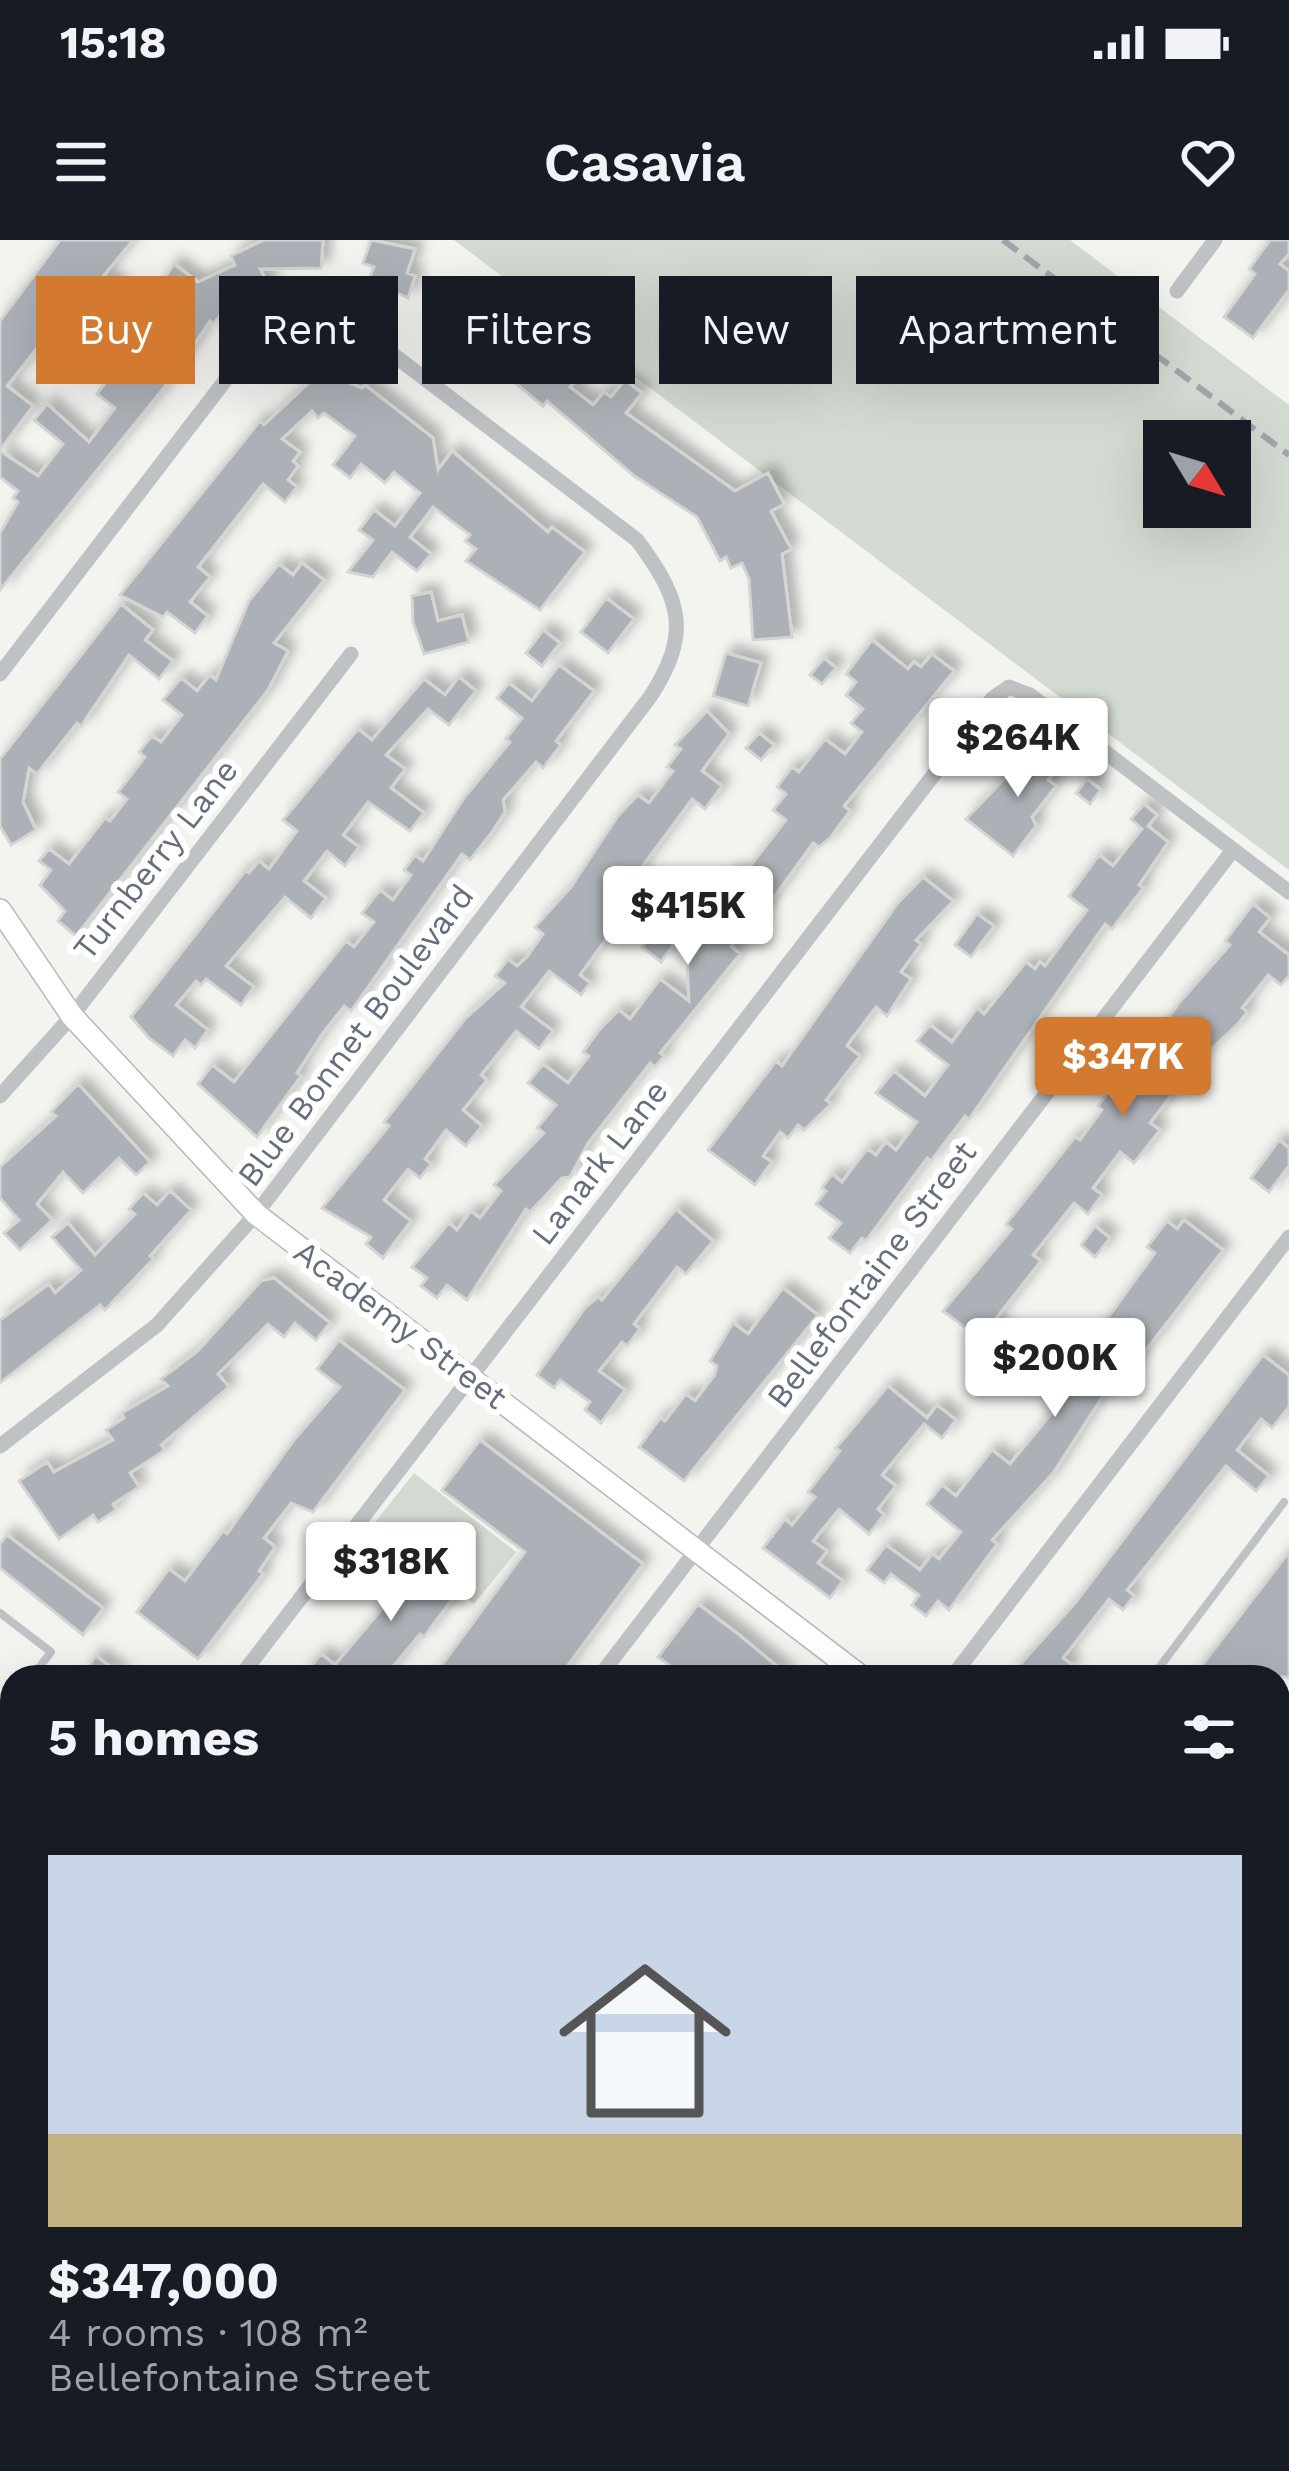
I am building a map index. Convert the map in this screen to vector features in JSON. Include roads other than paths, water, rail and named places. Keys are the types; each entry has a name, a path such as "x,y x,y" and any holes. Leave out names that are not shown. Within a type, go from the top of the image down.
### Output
{"street":[{"path":"1177,291 1215,240"},
{"name":"Blue Bonnet Boulevard","path":"0,674 237,365 284,333 328,327 370,337 637,540 667,580 679,622 672,664 650,697 256,1214 158,1324 0,1446"},
{"name":"Turnberry Lane","path":"0,1096 72,1016 351,654"},
{"name":"Lanark Lane","path":"249,1665 992,699 1010,687 1030,695 1233,850"},
{"path":"1233,850 1289,892"},
{"name":"Bellefontaine Street","path":"608,1665 1233,850"},
{"name":"Academy Street","path":"0,910 72,1016 256,1214 846,1665"},
{"path":"961,1665 1289,1238"}],"lane":[{"path":"1162,1665 1284,1502"},
{"path":"0,1613 51,1652 41,1665"}],"railway":[{"path":"1003,240 1289,455"}]}
